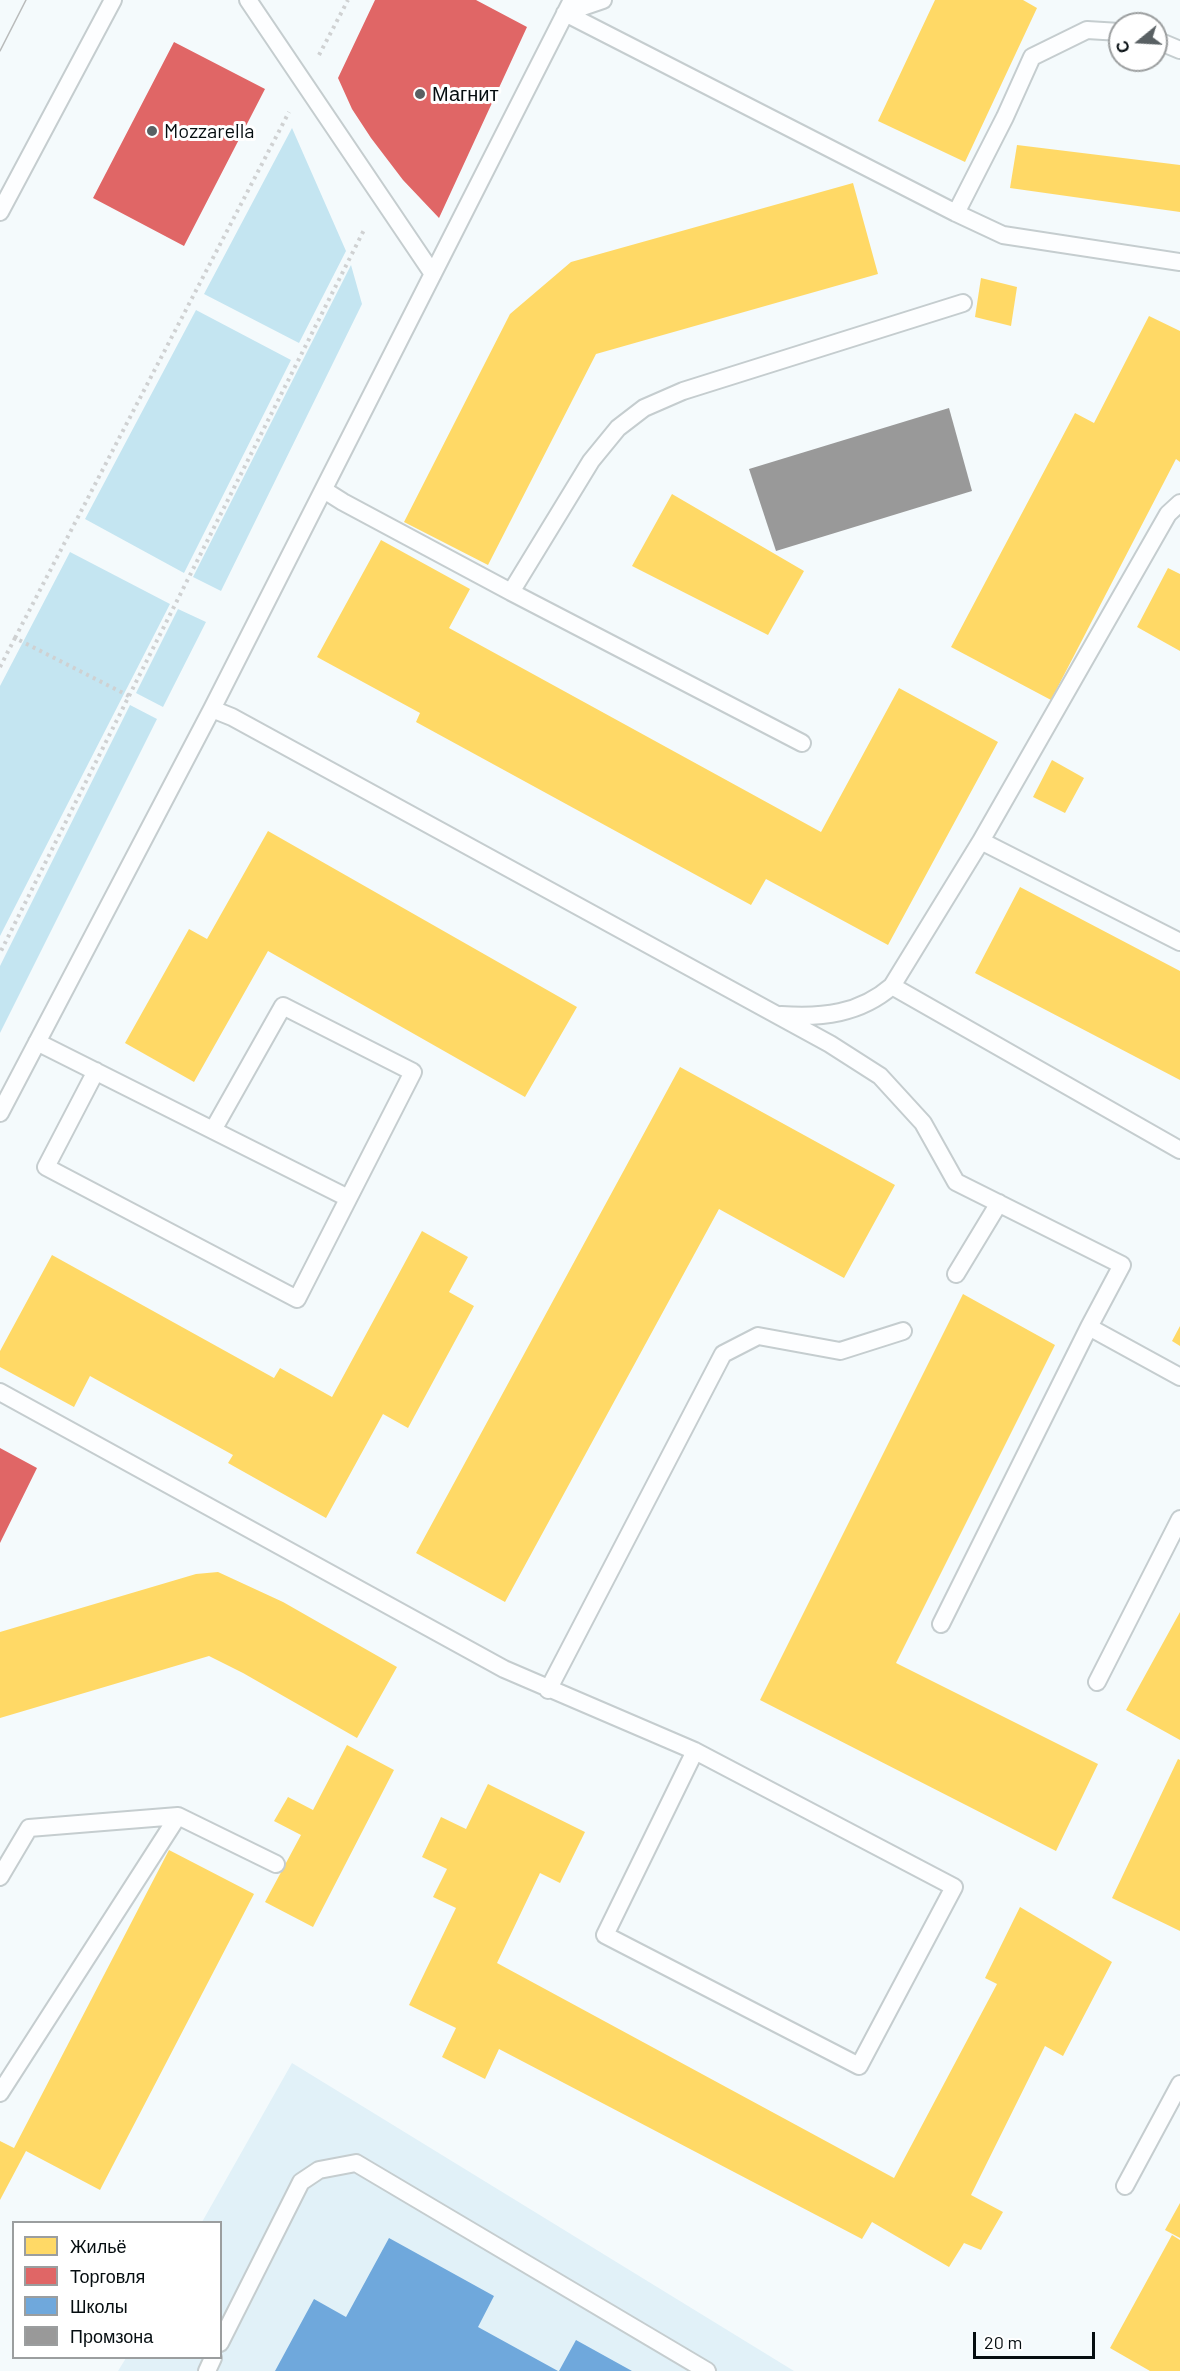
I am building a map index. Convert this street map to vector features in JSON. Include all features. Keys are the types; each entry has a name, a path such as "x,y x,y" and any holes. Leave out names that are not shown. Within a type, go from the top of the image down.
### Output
{"lane":[{"path":"0,212 113,0"},
{"path":"248,0 433,273"},
{"path":"569,6 603,0"},
{"path":"569,6 956,213 1003,235 1180,262"},
{"path":"0,1113 213,709 569,6"},
{"path":"956,213 1005,117 1032,57 1087,30 1108,31"},
{"path":"511,592 591,461 618,428 644,408 683,391 963,303"},
{"path":"324,489 343,502 511,592 802,743"},
{"path":"775,1014 807,1017 846,1013 878,998 892,986 981,841 1168,514 1180,503"},
{"path":"213,709 232,717 830,1044 880,1076 923,1123 956,1182 1122,1265 941,1624"},
{"path":"981,841 1180,942"},
{"path":"892,986 1180,1150"},
{"path":"96,1071 46,1167 297,1299 413,1072 283,1006 213,1130"},
{"path":"37,1042 348,1198"},
{"path":"956,1274 999,1203"},
{"path":"1089,1327 1180,1377"},
{"path":"548,1690 723,1354 758,1336 840,1351 903,1330"},
{"path":"0,1392 504,1670 695,1751 954,1887 859,2066 605,1935 695,1751"},
{"path":"1097,1682 1180,1519"},
{"path":"0,2093 178,1816"},
{"path":"0,1877 29,1828 178,1816 276,1864"},
{"path":"1125,2186 1180,2084"},
{"path":"222,2339 301,2182 320,2170 356,2163 707,2371"}],"path":[{"path":"0,667 348,0"},
{"path":"0,953 382,196"},
{"path":"15,638 129,696"}],"shaded area":[{"path":"292,128 346,251 299,343 204,294"},
{"path":"351,265 362,304 221,591 193,577"},
{"path":"196,310 291,360 184,573 85,519"},
{"path":"70,552 170,604 0,936 0,686"},
{"path":"178,609 206,622 163,707 136,693"},
{"path":"130,705 157,719 0,1033 0,966"},
{"path":"292,2063 794,2371 118,2371 125,2359 222,2359 222,2221 203,2221"}],"building: Жильё":[{"path":"935,0 1023,0 1037,8 965,162 878,121"},
{"path":"1017,145 1180,165 1180,212 1010,188"},
{"path":"853,183 878,274 596,354 488,565 404,522 510,314 571,262"},
{"path":"981,278 1017,287 1011,326 975,317"},
{"path":"1149,316 1180,331 1180,462 1176,459 1051,700 951,647 1075,413 1094,423"},
{"path":"672,494 804,571 768,635 632,566"},
{"path":"381,540 470,589 449,628 821,832 899,688 998,742 888,945 766,879 751,905 416,722 420,713 317,657"},
{"path":"1168,568 1180,574 1180,651 1137,627"},
{"path":"1052,760 1084,778 1065,813 1033,797"},
{"path":"268,831 577,1007 525,1097 268,951 194,1082 125,1043 189,929 207,939"},
{"path":"1020,887 1180,971 1180,1080 975,973"},
{"path":"680,1067 895,1185 844,1278 719,1209 505,1602 416,1553"},
{"path":"422,1231 468,1257 449,1292 474,1306 408,1428 383,1414 326,1518 228,1463 233,1455 90,1376 74,1407 0,1367 0,1351 52,1255 274,1378 280,1368 332,1397"},
{"path":"963,1294 1055,1345 896,1663 1098,1764 1056,1851 760,1700"},
{"path":"1180,1326 1180,1346 1172,1341"},
{"path":"218,1572 283,1602 397,1667 357,1738 209,1656 0,1718 0,1632 196,1574"},
{"path":"1180,1612 1180,1740 1126,1710"},
{"path":"347,1745 394,1770 313,1927 265,1902 301,1835 274,1821 288,1797 313,1810"},
{"path":"1178,1759 1180,1760 1180,1931 1112,1898"},
{"path":"488,1784 585,1832 560,1883 540,1873 497,1963 894,2178 997,1984 985,1978 1020,1907 1112,1962 1063,2056 1045,2046 971,2195 1003,2212 981,2250 964,2243 949,2267 872,2222 862,2239 499,2049 485,2079 442,2057 456,2028 409,2005 456,1908 433,1897 447,1869 422,1857 441,1817 466,1829"},
{"path":"169,1850 254,1894 100,2190 26,2151 0,2200 0,2141 14,2148"},
{"path":"1180,2203 1180,2238 1165,2230"},
{"path":"1172,2235 1180,2240 1180,2371 1150,2371 1110,2348"}],"building: Торговля":[{"name":"Магнит","path":"375,0 476,0 527,27 439,218 403,180 371,138 352,109 338,78"},
{"path":"174,42 265,89 184,246 93,198"},
{"path":"0,1448 37,1468 0,1543"}],"building: Школы":[{"path":"389,2238 494,2296 478,2327 558,2371 275,2371 314,2299 346,2317"},
{"path":"576,2340 632,2371 559,2371"}],"building: Промзона":[{"path":"949,408 972,491 776,551 749,469"}],"tram line":[{"path":"0,51 26,0"}],"place":[{"name":"Магнит","path":"420,94"},
{"name":"Mozzarella","path":"152,131"}]}
